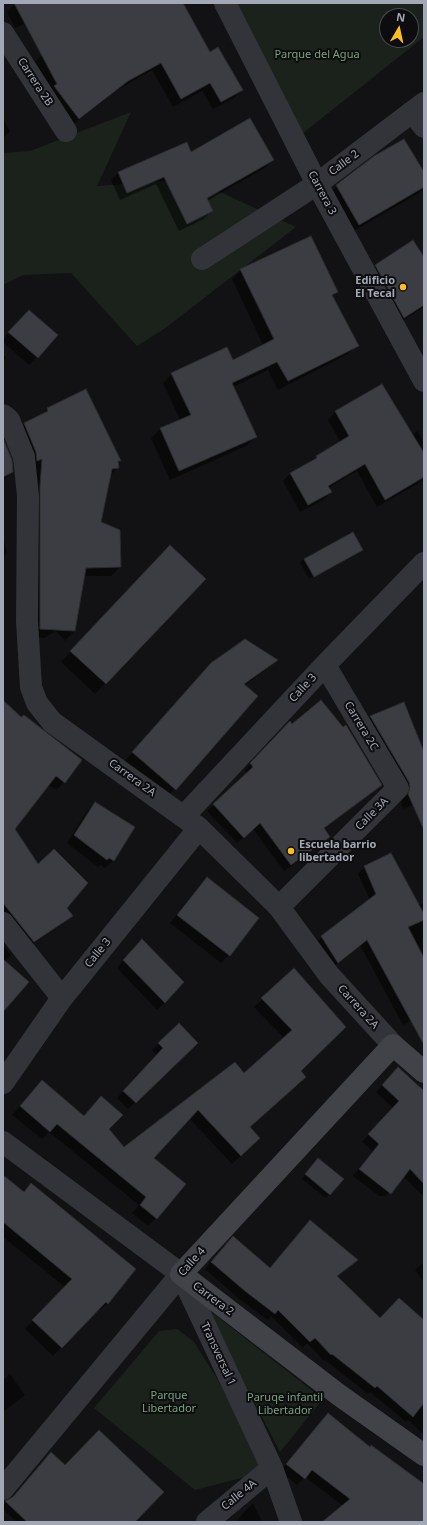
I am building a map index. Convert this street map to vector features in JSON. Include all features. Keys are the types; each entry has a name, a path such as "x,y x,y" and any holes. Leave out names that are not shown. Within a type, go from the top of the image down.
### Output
{"main road":[{"name":"Carrera 2A","path":"393,1045 424,1072"},
{"name":"Calle 4","path":"181,1274 393,1045"},
{"name":"Carrera 2","path":"181,1274 339,1395 424,1455"}],"street":[{"name":"Carrera 3","path":"225,3 317,184 424,381"},
{"name":"Carrera 2B","path":"3,33 66,131"},
{"name":"Calle 2","path":"202,259 317,184 420,114"},
{"name":"Carrera 2A","path":"3,415 9,420 24,457 28,496 27,621 32,687 37,703 52,722 192,822 279,907 329,975 393,1045"},
{"name":"Calle 3","path":"3,1083 62,998 192,822 325,665 398,588 424,563"},
{"name":"Carrera 2C","path":"325,665 398,788"},
{"name":"Calle 3A","path":"279,907 398,788"},
{"path":"3,923 62,998"},
{"name":"Carrera 2","path":"3,1142 181,1274"},
{"name":"Transversal 1","path":"181,1274 272,1468 291,1522"},
{"name":"Calle 4","path":"3,1489 181,1274"},
{"name":"Calle 4A","path":"206,1522 272,1468"}],"green space":[{"name":"Parque del Agua","path":"232,3 424,3 424,37 419,41 419,8 379,8 379,48 410,48 298,137"},
{"path":"131,112 97,186 192,179 296,227 164,329 137,346 71,273 23,275 3,285 3,153 30,151"},
{"name":"Paruqe infantil Libertador","path":"205,1307 323,1399 280,1452"},
{"name":"Parque Libertador","path":"177,1329 194,1342 263,1452 257,1474 195,1490 94,1408 159,1331"}],"building":[{"path":"14,3 183,3 210,52 218,47 243,90 221,102 210,83 181,99 161,63 128,81 79,119 54,86 57,84"},
{"path":"250,118 274,160 207,198 213,211 187,224 164,177 127,193 118,172 187,142 191,152"},
{"path":"404,139 424,172 424,187 359,225 336,185 374,156"},
{"path":"311,236 338,292 332,295 359,346 288,381 277,362 232,383 257,437 179,471 160,428 191,415 171,373 227,347 233,360 274,339 240,269"},
{"name":"Edificio El Tecal","path":"413,240 424,257 424,305 404,318 375,265"},
{"path":"29,310 58,335 38,358 8,332"},
{"path":"382,384 424,453 424,477 385,500 365,464 328,486 332,492 308,505 290,473 317,458 316,456 349,436 335,411"},
{"path":"86,389 121,461 118,461 119,468 112,469 101,522 120,530 121,567 86,568 75,631 40,629 40,486 42,459 37,461 36,452 24,423 48,411 47,408"},
{"path":"3,438 12,460 13,472 3,477"},
{"path":"353,532 363,550 314,577 304,559"},
{"path":"170,545 206,579 106,684 70,651"},
{"path":"245,639 278,660 244,684 258,696 176,790 132,752 211,663"},
{"path":"3,700 21,717 24,715 82,760 65,783 56,776 15,829 38,864 54,849 88,883 67,908 73,916 34,942 3,903"},
{"path":"321,700 343,727 346,725 382,785 324,828 330,837 291,865 260,823 244,838 213,804 253,767 250,763 290,721 292,724"},
{"path":"404,702 424,752 424,830 408,794 410,787 409,782 370,716"},
{"path":"95,802 135,827 114,861 109,858 107,860 74,835"},
{"path":"391,853 424,914 424,920 408,927 424,958 424,1045 367,940 338,963 321,936 376,894 364,866"},
{"path":"207,877 259,918 230,956 177,915"},
{"path":"142,939 184,982 165,1003 123,960"},
{"path":"3,959 29,982 3,1012"},
{"path":"294,968 346,1027 301,1071 306,1077 250,1127 260,1138 241,1156 198,1110 154,1158 186,1184 157,1219 140,1205 146,1197 57,1124 50,1132 20,1106 42,1080 84,1116 101,1096 123,1115 109,1129 124,1147 235,1062 244,1073 292,1030 261,998"},
{"path":"179,1023 198,1043 136,1103 123,1091 163,1048 158,1043"},
{"path":"398,1067 424,1091 424,1184 410,1169 391,1194 359,1169 379,1144 368,1134 399,1101 382,1085"},
{"path":"318,1158 344,1179 330,1195 305,1174"},
{"path":"3,1175 24,1192 31,1183 136,1269 108,1304 106,1302 62,1348 32,1320 72,1279 3,1222"},
{"path":"310,1220 358,1260 337,1276 380,1318 399,1298 424,1320 424,1403 413,1417 377,1386 375,1388 332,1354 331,1355 315,1338 310,1342 278,1310 275,1314 211,1262 233,1236 270,1268"},
{"path":"328,1413 370,1447 371,1445 424,1484 424,1522 322,1522 350,1499 312,1470 305,1479 286,1464"},
{"path":"99,1430 164,1492 135,1522 27,1522 5,1501 13,1497 51,1452 65,1465"}],"place":[{"name":"Edificio El Tecal","path":"403,287"},
{"name":"Escuela barrio libertador","path":"291,851"}]}
